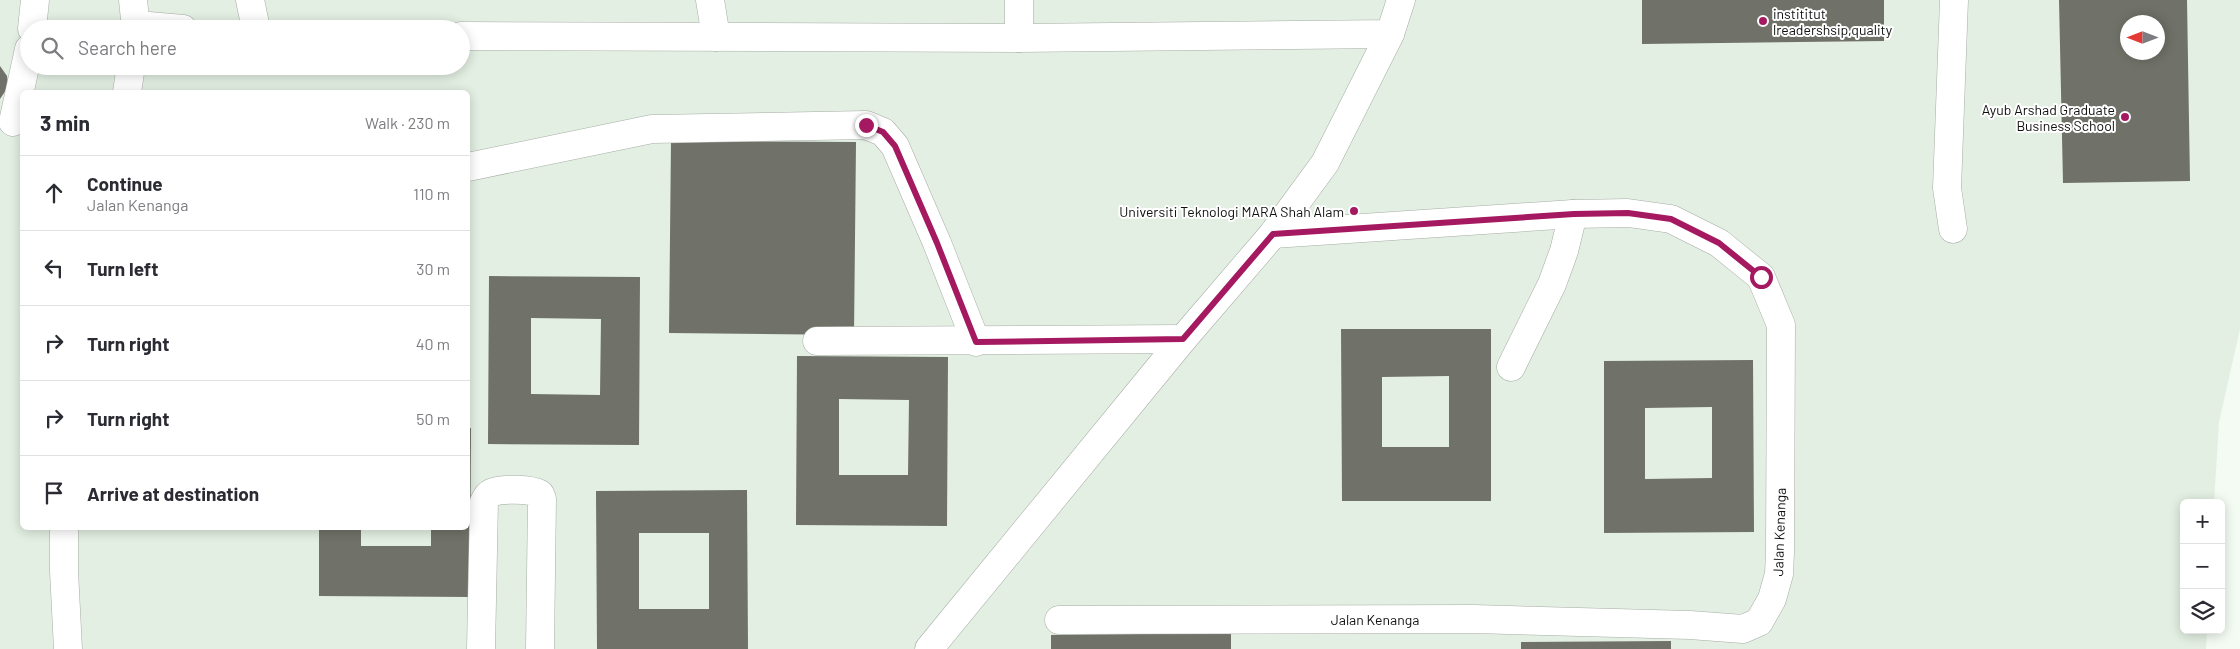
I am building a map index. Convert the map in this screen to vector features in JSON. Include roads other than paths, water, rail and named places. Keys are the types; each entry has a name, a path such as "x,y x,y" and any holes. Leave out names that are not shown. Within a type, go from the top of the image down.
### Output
{"street":[{"path":"33,20 35,0"},
{"path":"250,0 254,20"},
{"path":"710,0 716,37"},
{"path":"1018,38 1019,0"},
{"path":"929,649 1183,339 1273,234 1325,163 1390,34 1401,0"},
{"path":"1953,229 1947,188 1954,0"},
{"path":"470,36 1018,38 1390,34"},
{"path":"20,90 23,75"},
{"path":"127,90 130,75"},
{"path":"13,122 20,90"},
{"path":"470,168 652,129 866,125 883,132 895,146 937,243 976,342"},
{"name":"Jalan Kenanga","path":"1059,620 1474,619 1686,637 1743,629 1759,622 1772,600 1779,574 1780,552 1781,325 1761,277 1719,243 1671,219 1628,213 1574,214 1273,234"},
{"path":"1511,367 1552,284 1574,214"},
{"path":"817,341 976,342 1183,339"},
{"path":"481,649 484,502 494,491 534,490 540,494 542,499 540,649"},
{"path":"64,530 68,649"}],"place":[{"name":"instititut lreadershsip,quality","path":"1763,21"},
{"name":"Ayub Arshad Graduate Business School","path":"2125,117"},
{"name":"Universiti Teknologi MARA Shah Alam","path":"1354,211"}]}
